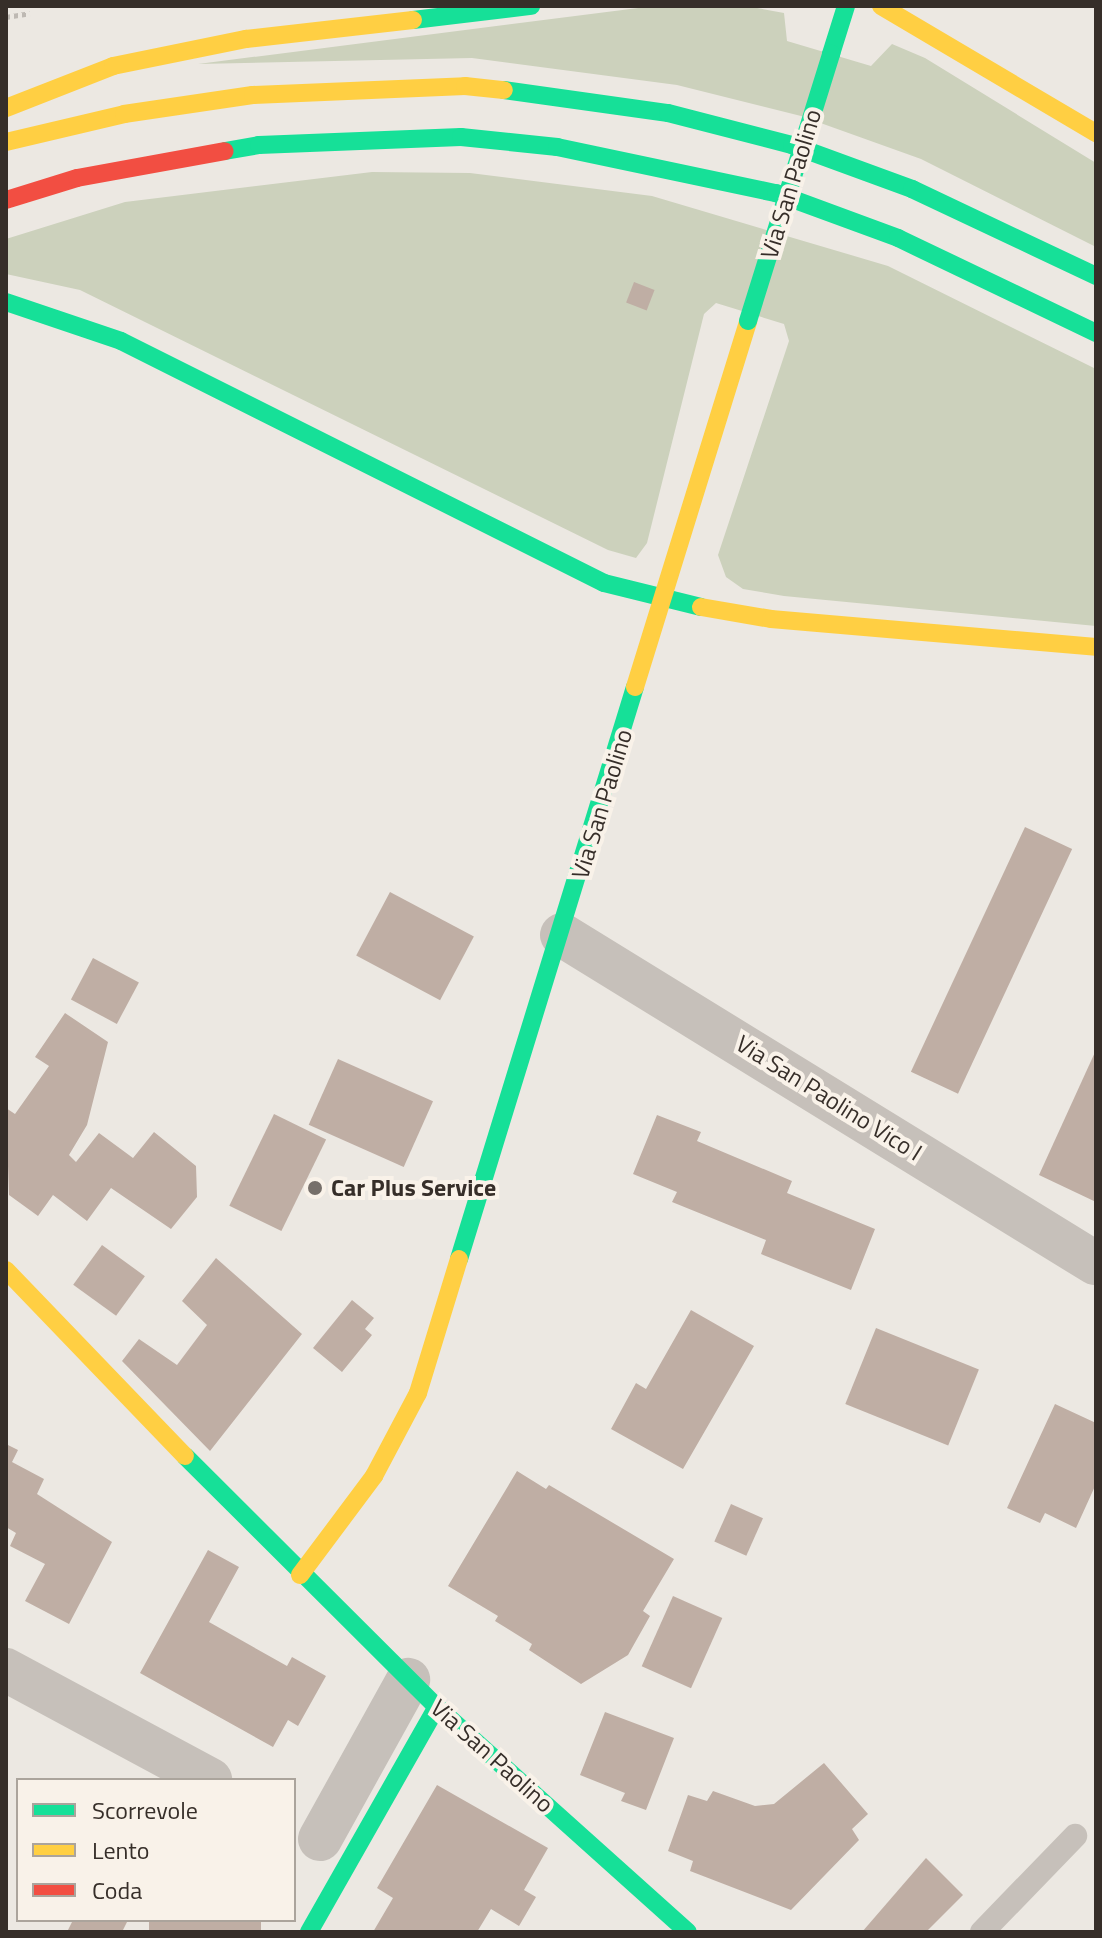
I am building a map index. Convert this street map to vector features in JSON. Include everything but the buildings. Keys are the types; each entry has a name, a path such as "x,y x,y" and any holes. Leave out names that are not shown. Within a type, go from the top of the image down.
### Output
{"street":[{"path":"6,108 113,66 246,39 531,6"},
{"name":"Via San Paolino","path":"300,1575 374,1476 418,1393 562,935 846,6"},
{"path":"881,6 1096,133"},
{"path":"6,142 124,114 253,95 465,86 569,97 668,113 792,145 912,189 1096,276"},
{"path":"6,200 77,178 259,145 461,137 557,147 776,193 898,238 1096,333"},
{"path":"6,302 121,341 604,583 664,601 771,619 1096,647"},
{"name":"Via San Paolino Vico I","path":"562,935 1095,1263"},
{"name":"Via San Paolino","path":"6,1270 300,1575 423,1693 688,1932"},
{"path":"6,1670 206,1778"},
{"path":"309,1932 321,1840 423,1693"}],"lane":[{"path":"982,1932 1075,1836"}],"path":[{"path":"6,17 30,13"}],"green space":[{"path":"654,6 746,6 784,13 787,41 871,66 892,44 925,58 1096,163 1096,247 921,159 801,116 677,85 472,58 198,64"},
{"path":"372,172 470,173 652,196 888,266 1096,369 1096,626 784,596 743,589 726,577 718,555 789,341 784,324 716,303 704,314 647,543 636,558 608,550 80,290 6,274 6,239 125,202"}],"traffic: fast":[{"path":"413,20 531,6"},
{"path":"831,54 846,6"},
{"path":"748,321 831,54"},
{"path":"504,90 668,113 792,145 912,189 1096,276"},
{"path":"225,151 259,145 461,137 557,147 776,193 898,238 1096,333"},
{"path":"6,302 121,341 604,583 701,607"},
{"path":"459,1259 635,687"},
{"path":"185,1456 437,1707 688,1932"},
{"path":"309,1932 437,1707"}],"traffic: slow":[{"path":"881,6 1096,133"},
{"path":"6,108 113,66 246,39 413,20"},
{"path":"6,142 124,114 253,95 465,86 504,90"},
{"path":"635,687 748,321"},
{"path":"701,607 771,619 1096,647"},
{"path":"300,1575 374,1476 418,1393 459,1259"},
{"path":"6,1270 185,1456"}],"traffic: jam":[{"path":"6,200 77,178 225,151"}],"place":[{"name":"Car Plus Service","path":"315,1188"}]}
